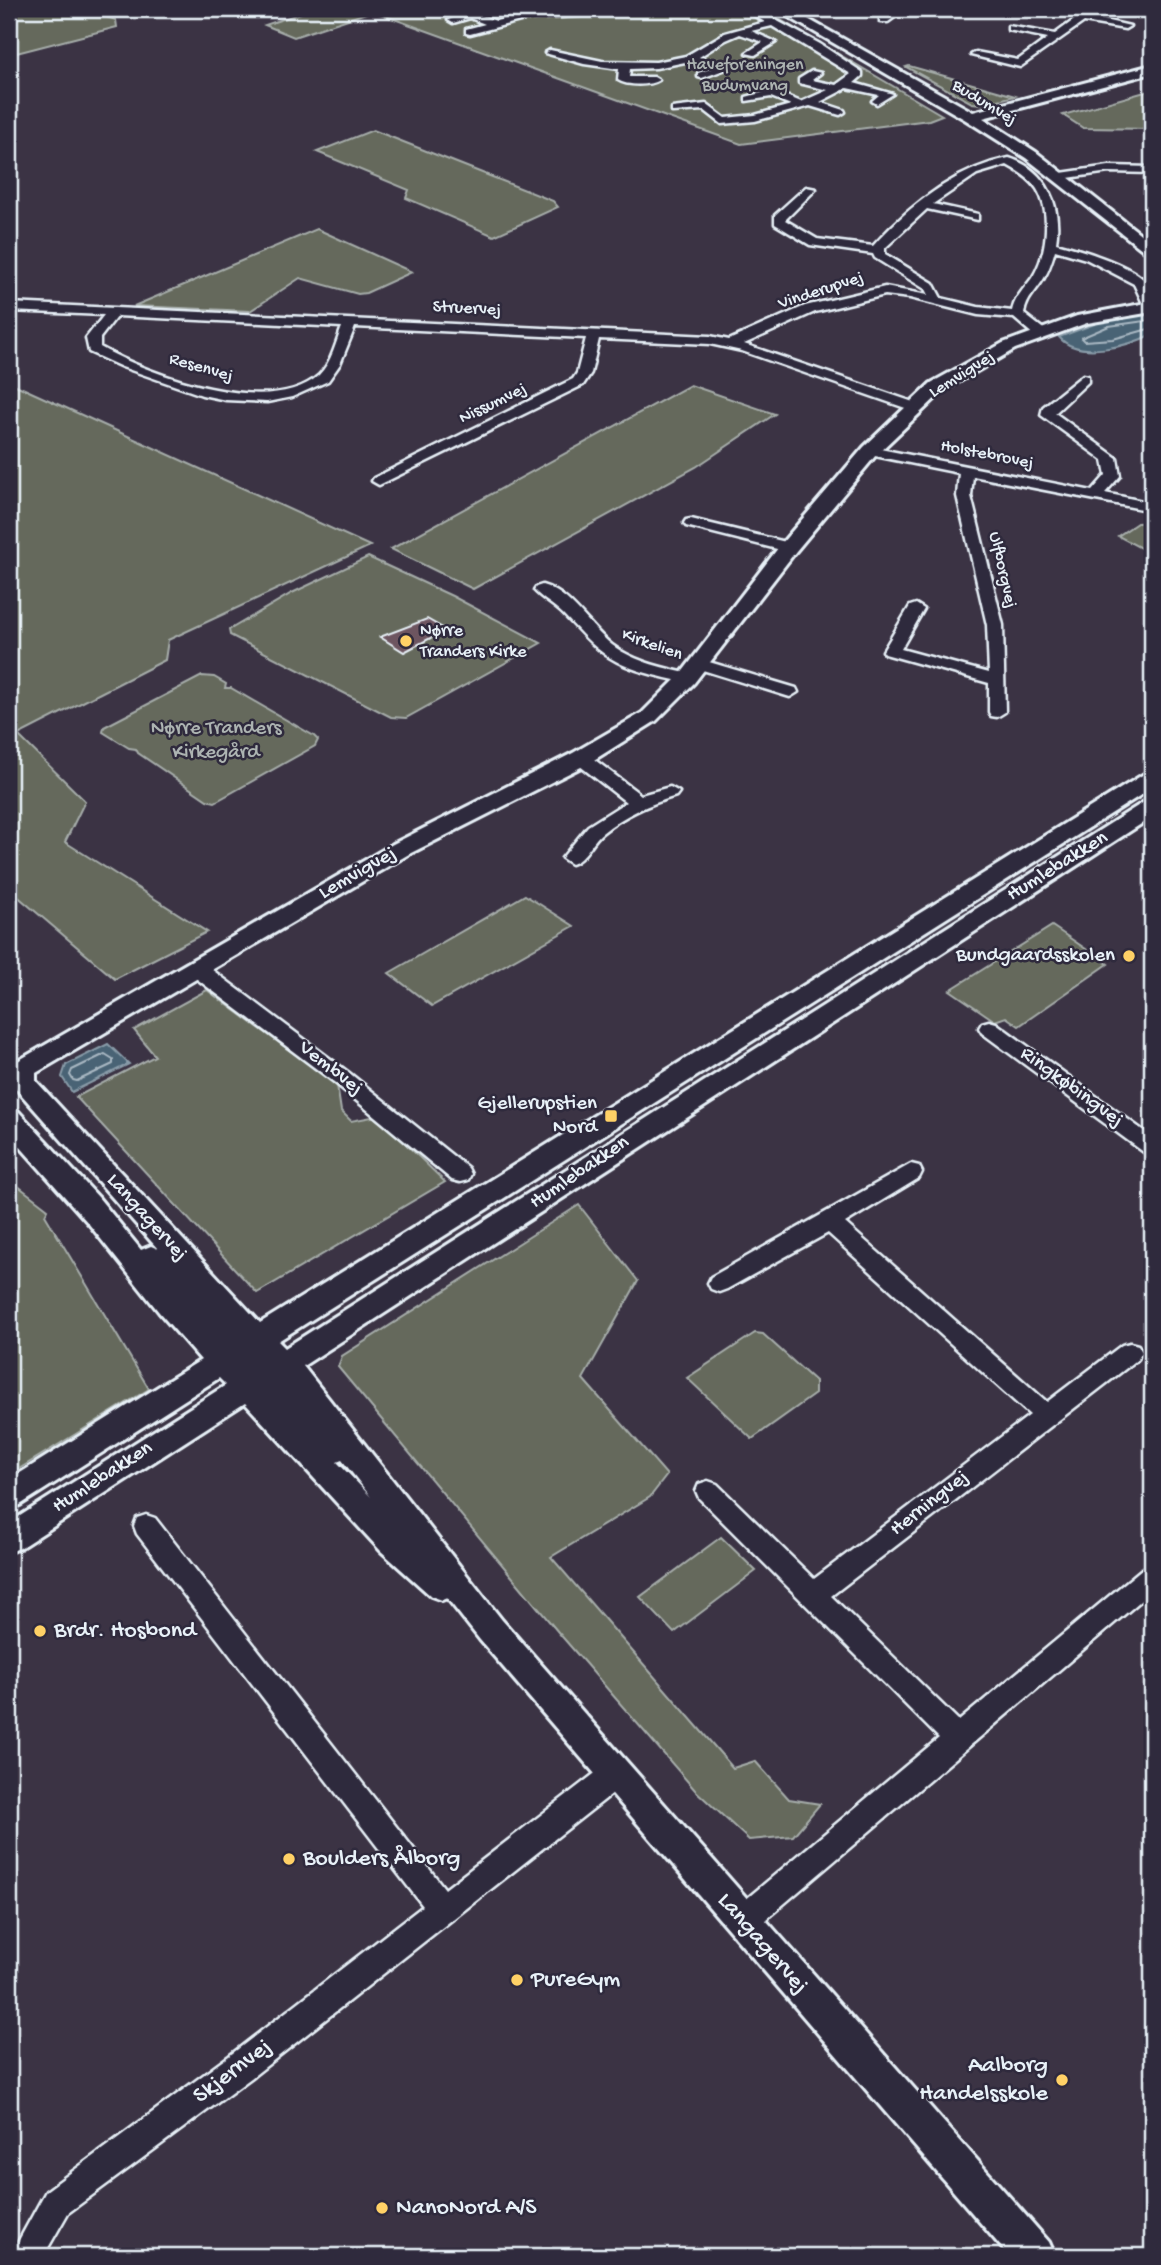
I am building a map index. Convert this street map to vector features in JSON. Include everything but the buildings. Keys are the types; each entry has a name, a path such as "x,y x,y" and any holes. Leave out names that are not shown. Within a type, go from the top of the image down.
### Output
{"street":[{"path":"470,31 543,11 636,9"},
{"path":"676,110 706,107 722,121 745,118 805,103 841,86 855,76 856,71 748,9"},
{"name":"Budumvej","path":"781,9 971,117 1061,176 1152,250"},
{"path":"884,20 901,9"},
{"path":"1137,9 1152,13"},
{"path":"976,55 1020,64 1086,12 1125,26"},
{"path":"453,20 471,15 494,24"},
{"path":"550,53 581,61 625,65 663,64 690,58 727,36 774,23"},
{"path":"1012,28 1056,37"},
{"path":"741,31 771,42 751,53"},
{"path":"690,58 724,68 702,75"},
{"path":"625,65 623,80 654,80"},
{"path":"971,117 1152,69"},
{"path":"816,73 803,81 888,93 877,101"},
{"path":"750,99 772,93 840,112"},
{"path":"745,118 759,128"},
{"path":"878,251 925,205 983,167 1009,161 1028,172 1045,193 1052,218 1049,245 1041,272 1017,308 1018,315 1041,334"},
{"path":"1061,176 1109,169 1152,170"},
{"path":"810,189 779,221 814,242 878,251 882,258 929,286 934,292 935,300"},
{"path":"925,205 974,216"},
{"path":"1049,245 1090,256 1139,282 1152,307"},
{"path":"885,291 908,275"},
{"name":"Vinderupvej","path":"732,344 810,309 885,291 978,311 1018,315"},
{"name":"Struervej","path":"9,307 732,344 914,407"},
{"name":"Lemvigvej","path":"16,1073 401,849 580,758 649,718 694,671 789,547 870,450 914,407 963,371 1009,346 1083,318 1152,307"},
{"name":"Resenvej","path":"113,312 93,338 93,349 195,391 242,399 265,399 288,394 320,380 333,363 350,323"},
{"name":"Nissumvej","path":"379,481 578,382 584,373 593,335"},
{"path":"1083,379 1048,410 1048,415 1110,458 1113,476 1095,496"},
{"name":"Holstebrovej","path":"870,450 1152,507"},
{"name":"Ulfborgvej","path":"966,471 964,496 995,625 997,712"},
{"path":"691,523 789,547"},
{"name":"Kirkelien","path":"541,590 566,605 604,647 619,657 694,671"},
{"path":"916,609 891,651 997,680"},
{"path":"694,671 790,692"},
{"path":"580,758 638,802"},
{"name":"Humlebakken","path":"9,1496 1152,779"},
{"path":"571,858 594,830 638,802 670,792"},
{"name":"Humlebakken","path":"9,1539 1152,807"},
{"name":"Vembvej","path":"196,968 341,1077 460,1174"},
{"name":"Ringkøbingvej","path":"989,1028 1152,1148"},
{"name":"Langagervej","path":"16,1073 239,1352"},
{"name":"Langagervej","path":"9,1118 97,1216 129,1234 239,1352 264,1374 392,1541 491,1630"},
{"path":"719,1283 830,1222 911,1172"},
{"path":"830,1222 1046,1415"},
{"path":"239,1352 264,1374"},
{"name":"Herningvej","path":"814,1594 1130,1352"},
{"name":"Langagervej","path":"264,1374 295,1376 491,1630 1034,2256"},
{"path":"708,1491 958,1738"},
{"path":"146,1526 443,1909"},
{"path":"742,1922 1152,1576"},
{"name":"Skjernvej","path":"33,2244 57,2202 240,2067 617,1773"}],"green space":[{"path":"27,9 82,9 116,20 117,27 9,55 9,14"},
{"name":"Haveforeningen Budumvang","path":"313,9 762,9 942,115 929,120 741,144 372,11 294,37 265,25"},
{"path":"906,67 1015,96 982,104 972,103"},
{"path":"1152,90 1152,129 1083,128 1063,115"},
{"path":"373,130 553,201 558,207 494,236 406,198 409,190 317,152"},
{"path":"317,229 412,272 358,294 300,278 250,311 134,306"},
{"path":"9,382 370,546 168,640 165,660 18,735 85,801 65,842 207,932 115,979 9,889"},
{"path":"690,385 775,414 696,467 473,589 391,549"},
{"path":"1152,522 1152,554 1118,536 1137,523"},
{"name":"Nørre Tranders Kirkegård","path":"368,557 452,596 541,643 406,718 391,717 230,635 229,630 292,593"},
{"name":"Nørre Tranders Kirkegård","path":"202,676 214,677 226,684 225,688 231,688 314,736 318,740 315,746 215,802 207,800 136,749 129,748 103,732 104,727"},
{"path":"525,895 574,926 432,1006 389,973"},
{"path":"1052,926 1108,964 1019,1026 1006,1017 995,1021 950,990"},
{"path":"207,990 337,1085 341,1111 351,1121 377,1116 445,1182 257,1293 76,1097 155,1056 134,1030"},
{"path":"9,1179 48,1209 45,1215 149,1389 9,1475"},
{"path":"579,1205 638,1281 583,1379 667,1475 650,1497 551,1557 733,1768 755,1761 789,1799 820,1804 793,1836 749,1840 695,1790 558,1632 338,1367 342,1356"},
{"path":"755,1333 763,1334 815,1381 815,1394 752,1439 687,1378"},
{"path":"721,1537 756,1571 674,1633 640,1597"}],"water":[{"path":"1152,314 1152,334 1131,343 1104,349 1078,348 1059,337 1108,319"},
{"path":"108,1044 129,1064 72,1092 62,1077 66,1065"}],"place":[{"name":"Nørre Tranders Kirke","path":"406,641"},
{"name":"Bundgaardsskolen","path":"1129,956"},
{"name":"Gjellerupstien Nord","path":"611,1116"},
{"name":"Brdr. Hosbond","path":"40,1631"},
{"name":"Boulders Ålborg","path":"289,1859"},
{"name":"PureGym","path":"517,1980"},
{"name":"Aalborg Handelsskole","path":"1062,2080"},
{"name":"NanoNord A/S","path":"382,2208"}]}
